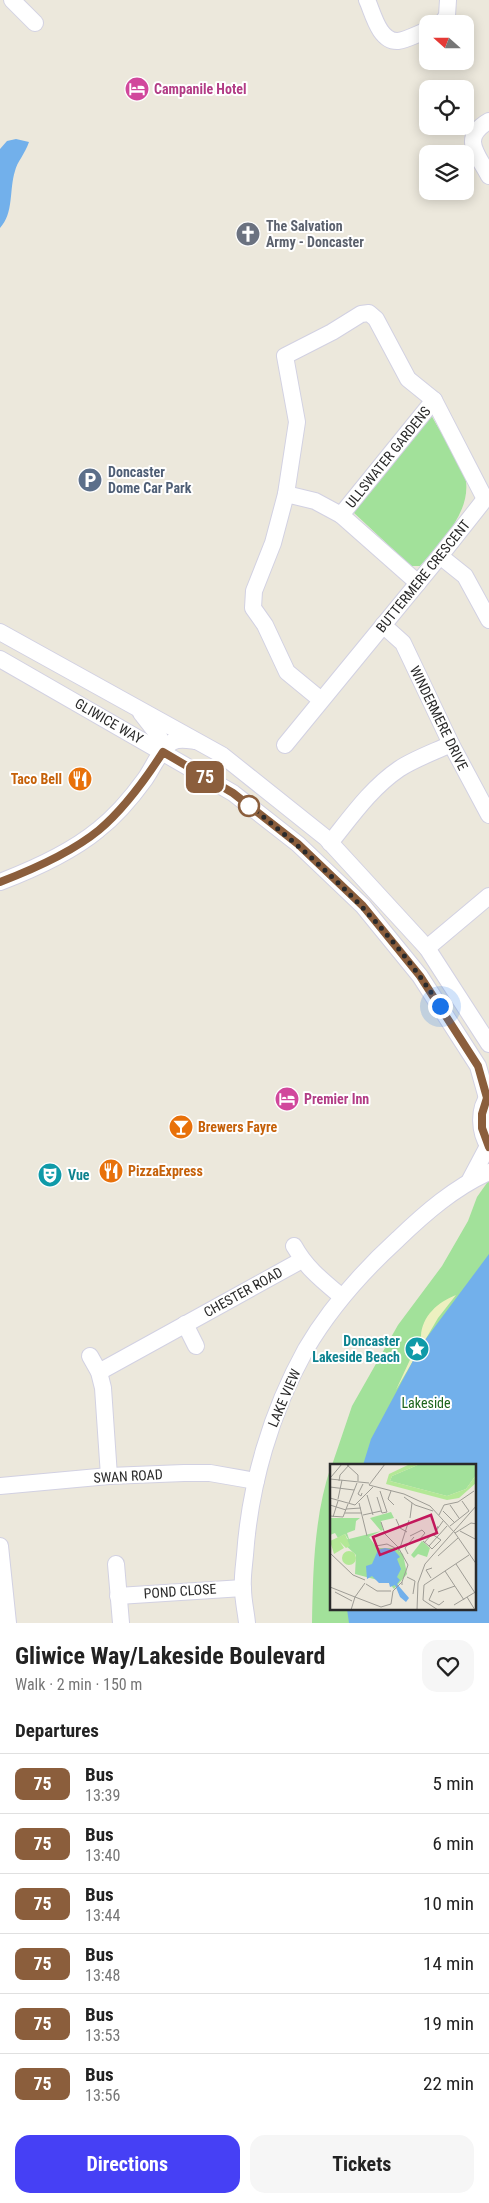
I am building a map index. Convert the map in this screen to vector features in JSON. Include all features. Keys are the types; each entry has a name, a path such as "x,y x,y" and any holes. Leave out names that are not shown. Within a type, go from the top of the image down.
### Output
{"street":[{"path":"12,0 35,23"},
{"path":"367,0 382,33 388,39 398,41 419,33"},
{"path":"447,15 448,0"},
{"path":"484,124 473,135 472,144 489,176"},
{"name":"BUTTERMERE CRESCENT","path":"285,745 487,498 434,400 408,379 376,319 369,313 361,314 332,332 285,356 296,422 286,494 273,543 254,591 253,608 265,625 287,672 321,700"},
{"name":"ULLSWATER GARDENS","path":"341,515 434,400"},
{"name":"ULLSWATER GARDENS","path":"286,494 315,501 341,515 418,583"},
{"path":"440,556 465,576 487,613"},
{"name":"WINDERMERE DRIVE","path":"383,625 403,643 451,744 489,815"},
{"name":"GLIWICE WAY","path":"0,632 222,755 330,842 427,948 489,1044"},
{"name":"GLIWICE WAY","path":"0,658 233,793 298,844 363,906 420,976 478,1066 488,1096"},
{"path":"134,705 159,736 163,752"},
{"path":"0,882 22,874 67,851 99,830 145,779 172,742 184,739 198,742"},
{"path":"330,842 369,794 381,783 400,768 451,744"},
{"path":"427,948 489,896"},
{"path":"488,1096 482,1114 482,1128 488,1147"},
{"name":"LAKE VIEW","path":"470,1180 488,1147"},
{"name":"LAKE VIEW","path":"248,1623 242,1588 246,1533 256,1481 266,1442 288,1386 307,1348 342,1297 372,1263 418,1220 470,1180 489,1172"},
{"name":"CHESTER ROAD","path":"99,1372 185,1324 298,1253 342,1297"},
{"path":"185,1324 196,1346"},
{"path":"90,1356 99,1372 103,1388 109,1476"},
{"name":"SWAN ROAD","path":"0,1486 109,1476 210,1474 256,1481"},
{"path":"0,1546 8,1623"},
{"path":"116,1564 121,1623"},
{"name":"POND CLOSE","path":"118,1596 212,1588 242,1588"}],"green space":[{"path":"430,413 464,475 466,493 458,516 444,538 420,566 411,566 353,512"},
{"name":"Lakeside","path":"489,1180 489,1623 312,1623 314,1563 318,1524 330,1469 330,1610 476,1610 476,1464 332,1464 352,1406 398,1325 442,1266 468,1221 477,1197"}],"sand":[{"name":"Doncaster Lakeside Beach","path":"456,1295 438,1318 396,1390 421,1336 424,1322 437,1306"}],"water":[{"path":"16,139 29,142 16,168 9,208 0,228 0,149 7,141"},
{"name":"Lakeside","path":"489,1254 489,1623 349,1623 347,1610 476,1610 476,1464 363,1464 371,1439 422,1344"}],"bus line":[{"name":"75","path":"0,882 22,874 67,851 99,830 120,809 145,779 163,752 233,793 298,844 363,906 420,976 478,1066 487,1098 483,1106 482,1128 489,1147"}],"place":[{"name":"Campanile Hotel","path":"137,89"},
{"name":"The Salvation Army - Doncaster","path":"248,234"},
{"name":"Doncaster Dome Car Park","path":"90,480"},
{"name":"Taco Bell","path":"80,779"},
{"name":"Premier Inn","path":"287,1099"},
{"name":"Brewers Fayre","path":"181,1127"},
{"name":"PizzaExpress","path":"111,1171"},
{"name":"Vue","path":"50,1175"},
{"name":"Doncaster Lakeside Beach","path":"417,1349"}],"route":[{"path":"249,806 246,803 298,844 363,906 420,976 440,1006"}]}
